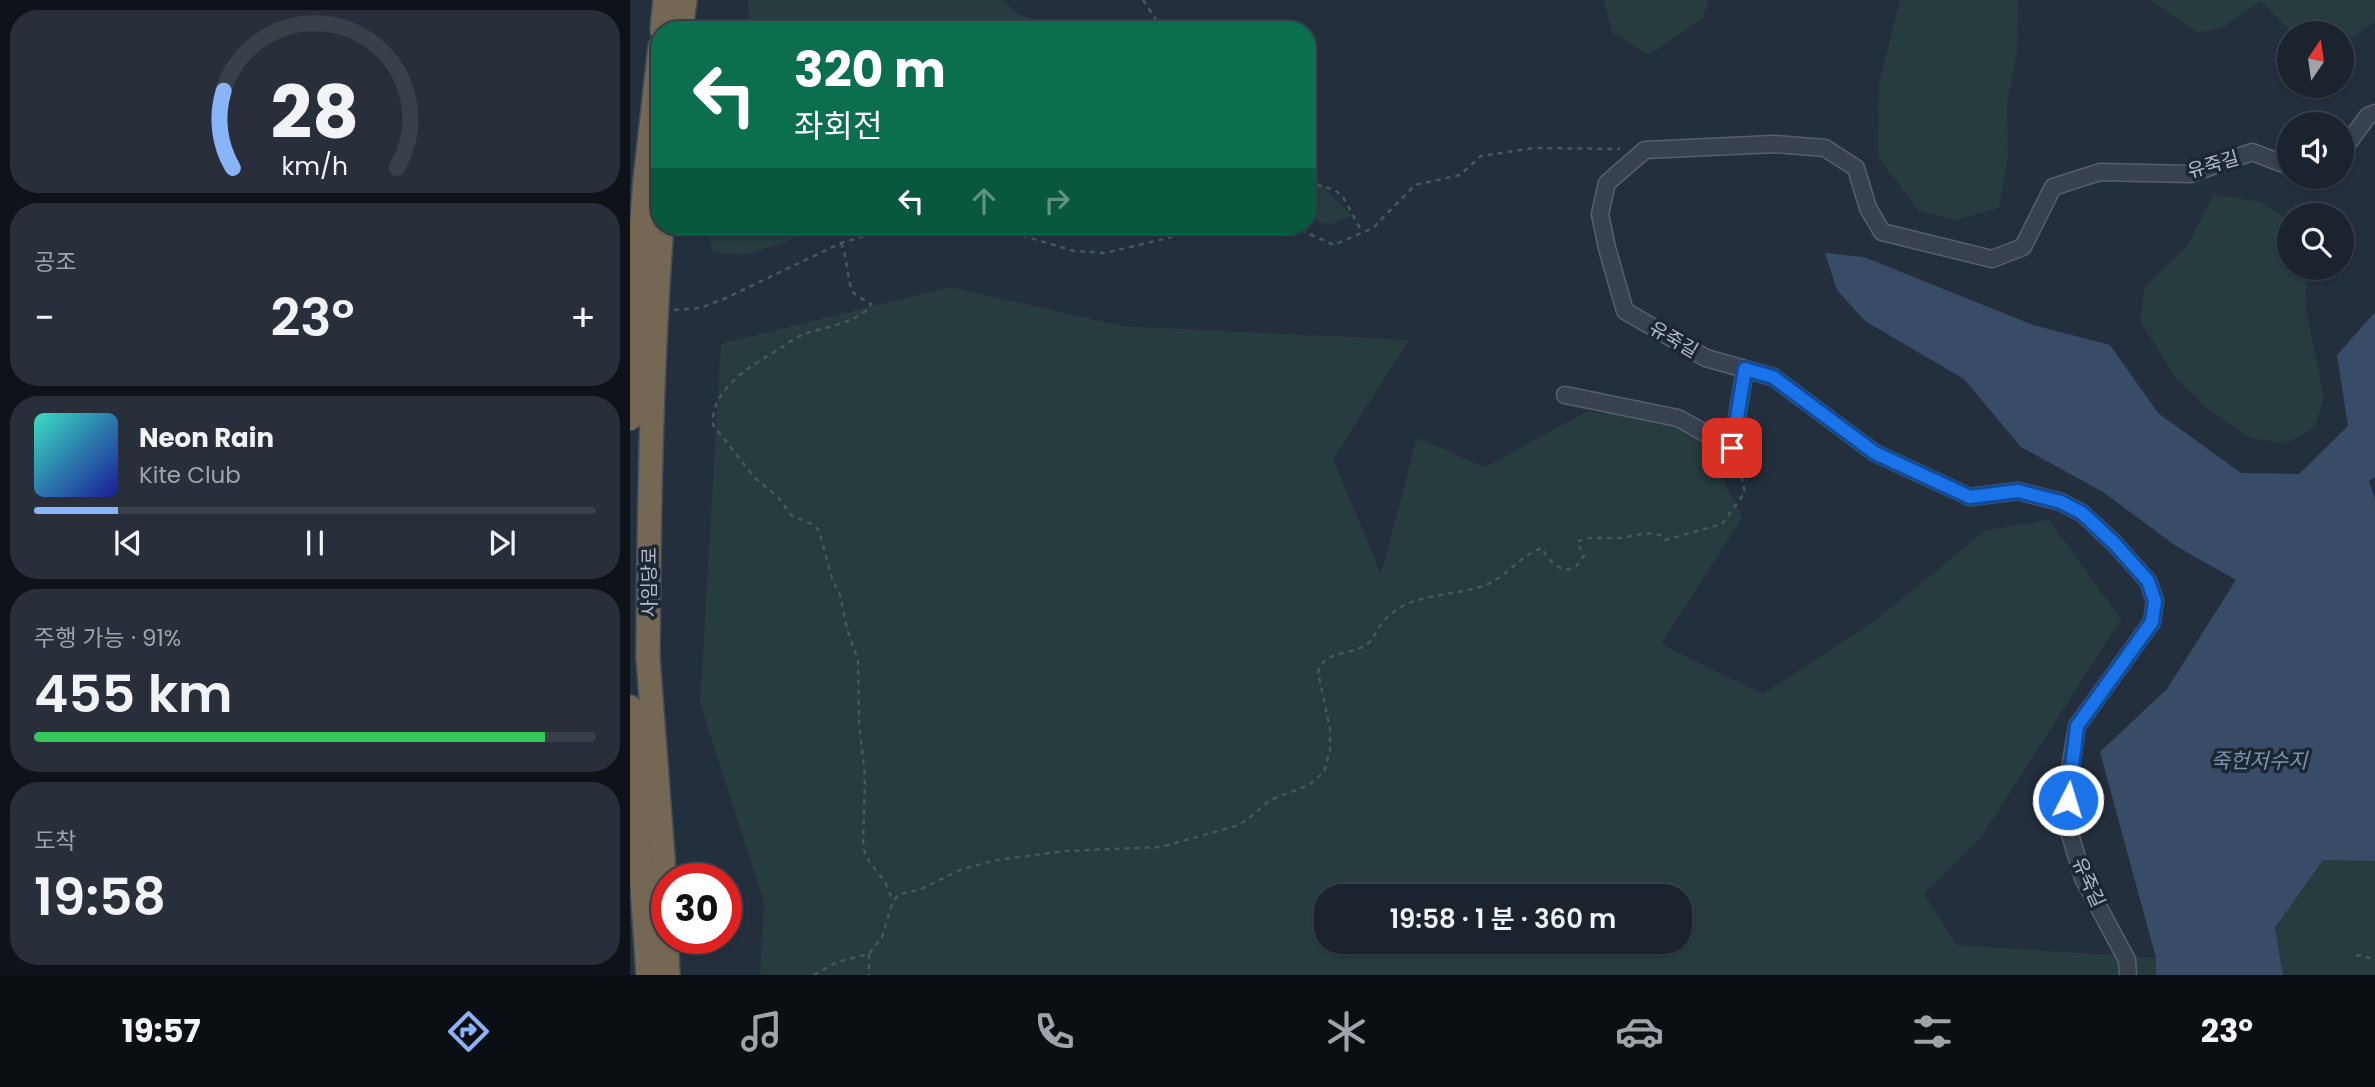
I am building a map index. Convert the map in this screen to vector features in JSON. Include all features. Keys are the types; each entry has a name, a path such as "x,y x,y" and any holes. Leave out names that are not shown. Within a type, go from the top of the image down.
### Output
{"highway":[{"path":"663,21 665,0"},
{"path":"682,21 685,0"},
{"path":"630,419 633,338 651,127"},
{"name":"사임당로","path":"662,235 654,334 649,484 648,658 663,857 668,975"},
{"path":"630,707 648,975"}],"street":[{"path":"2354,135 2368,116 2375,113"},
{"name":"유죽길","path":"2128,975 2127,960 2083,878 2067,824 2069,776 2077,726 2152,622 2155,601 2148,581 2082,513 2061,502 2018,491 1970,497 1875,453 1773,377 1706,358 1625,311 1606,248 1600,214 1607,183 1645,150 1774,144 1825,148 1856,168 1868,208 1882,232 1992,259 2023,247 2053,187 2100,172 2190,174 2252,152 2277,161"},
{"path":"1564,395 1678,418 1732,448 1745,369"}],"path":[{"path":"1143,0 1157,21"},
{"path":"1312,235 1334,245 1373,228 1415,185 1460,175 1482,156 1534,148 1645,150"},
{"path":"1316,185 1335,190 1343,197 1362,232"},
{"path":"672,310 700,308 726,299 841,243 869,235"},
{"path":"1020,235 1074,251 1105,253 1183,235"},
{"path":"841,243 850,288 854,295 871,304 868,310 834,327 802,334 755,363 726,389 713,414 713,425 754,477 779,498 791,515 814,525 822,538 858,660 859,723 865,776 863,848 885,882 893,901"},
{"path":"869,975 869,954 882,937 893,901 900,894 919,890 960,870 996,860 1066,851 1161,847 1187,838 1222,831 1247,820 1270,800 1309,785 1324,772 1330,750 1330,729 1318,672 1325,658 1364,647 1390,614 1406,604 1488,584 1506,574 1533,551 1542,548 1549,562 1556,567 1567,569 1581,561 1584,555 1577,541 1586,537 1629,538 1645,533 1660,535 1665,540 1722,524 1745,492 1732,448"},
{"path":"814,975 837,962 869,954"},
{"path":"2356,955 2375,959"}],"green space":[{"path":"747,0 1002,0 1018,14 1039,21 750,21"},
{"path":"1604,0 1708,0 1703,18 1649,55 1612,32"},
{"path":"1900,0 2018,0 2017,53 2007,103 2008,156 1999,208 1955,220 1919,211 1878,157 1879,85"},
{"path":"2151,0 2375,0 2375,21 2354,36 2354,21 2280,21 2261,1 2221,29 2196,32"},
{"path":"1316,178 1352,216 1331,224 1316,221"},
{"path":"2214,194 2260,202 2277,212 2277,280 2307,280 2305,304 2324,398 2315,427 2285,444 2248,437 2207,408 2176,378 2140,321 2144,288 2187,246"},
{"path":"709,235 801,235 746,255 712,252"},
{"path":"950,287 1122,326 1409,340 1333,459 1381,574 1417,438 1485,467 1586,412 1694,419 1742,518 1661,644 1763,694 1877,619 1986,530 2049,520 2121,619 1982,836 1924,894 1957,945 2156,958 2156,975 760,975 764,902 700,703 721,344"},
{"path":"2323,859 2375,861 2375,975 2283,975 2275,929"}],"water":[{"name":"죽헌저수지","path":"1825,253 1864,257 2033,325 2110,345 2158,413 2241,473 2299,474 2348,426 2337,355 2375,312 2375,477 2369,481 2375,499 2375,861 2323,860 2275,928 2283,975 2156,975 2156,958 2100,752 2167,689 2236,580 2176,546 2103,492 2021,447 1964,379 1865,321 1837,290"}],"route":[{"path":"1732,448 1745,369 1773,377 1875,453 1970,497 2018,491 2061,502 2082,513 2114,543 2148,581 2155,601 2152,622 2077,726 2068,800"}]}
